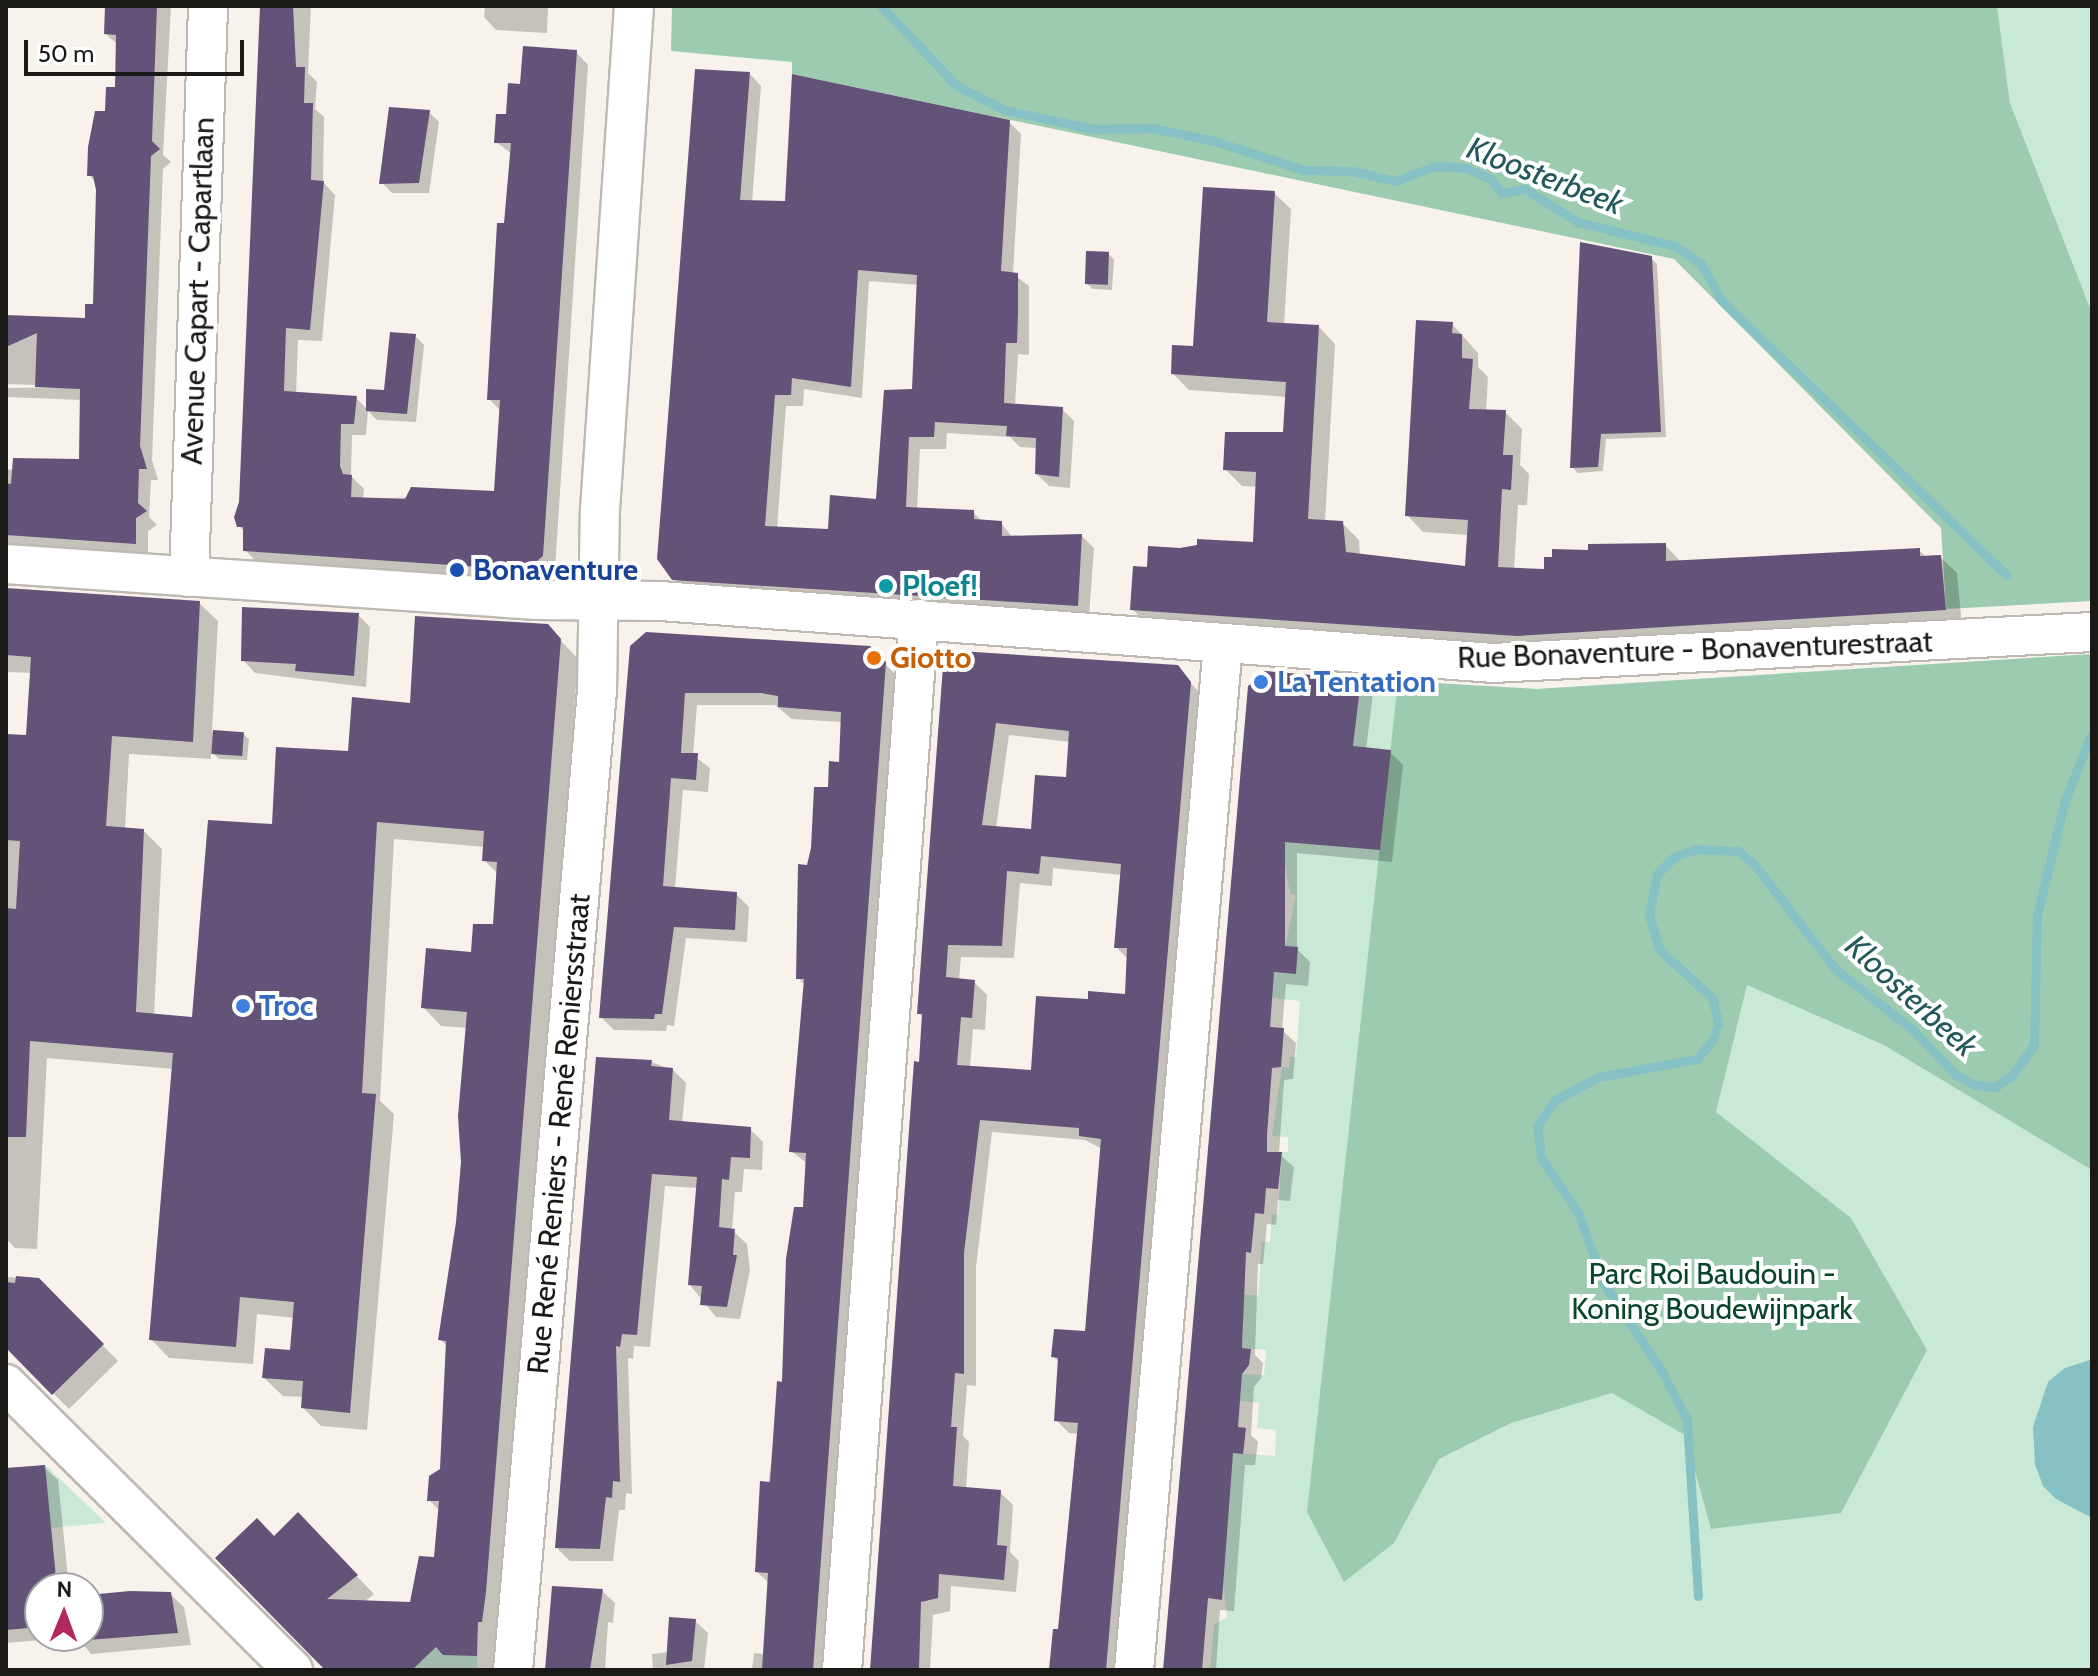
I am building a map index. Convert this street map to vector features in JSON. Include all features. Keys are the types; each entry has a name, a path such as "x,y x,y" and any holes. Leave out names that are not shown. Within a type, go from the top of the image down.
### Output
{"street":[{"name":"Avenue Capart - Capartlaan","path":"189,577 208,6"},
{"name":"Rue René Reniers - René Reniersstraat","path":"513,1670 601,597 600,510 634,6"},
{"name":"Rue Bonaventure - Bonaventurestraat","path":"6,564 537,600 601,597 1493,663 2092,632"},
{"path":"842,1670 919,619"},
{"path":"1134,1670 1223,644"},
{"path":"6,1384 293,1670"}],"green space":[{"path":"672,6 1997,6 2010,103 2092,313 2092,601 1946,609 1941,528 1674,259 792,74 792,62 671,51"},
{"path":"1997,6 2092,6 2092,313 2010,103"},
{"name":"Parc Roi Baudouin - Koning Boudewijnpark","path":"2092,654 2092,1670 1210,1670 1214,1625 1227,1617 1223,1583 1213,1583 1233,1453 1275,1456 1276,1430 1257,1428 1259,1403 1240,1401 1242,1374 1264,1375 1266,1350 1242,1348 1244,1322 1235,1320 1238,1294 1258,1296 1262,1242 1270,1242 1272,1214 1278,1215 1282,1152 1288,1152 1288,1137 1272,1136 1282,1067 1289,1068 1290,1057 1296,1057 1300,1001 1272,998 1270,972 1296,974 1298,948 1285,947 1296,895 1290,894 1281,841 1353,746 1361,679 1537,689"},
{"name":"Parc Roi Baudouin - Koning Boudewijnpark","path":"2092,654 2092,1170 1884,1045 1747,985 1716,1112 1851,1218 1927,1350 1841,1513 1711,1529 1685,1435 1612,1393 1511,1423 1439,1459 1394,1543 1344,1582 1307,1512 1398,681 1537,689"},
{"path":"45,1465 106,1523 50,1528"},
{"path":"442,1640 477,1656 477,1670 412,1670"}],"water":[{"path":"2092,1360 2092,1518 2056,1499 2043,1486 2035,1464 2033,1427 2048,1382 2065,1368"}],"building":[{"path":"105,6 157,6 152,141 160,149 151,156 140,446 147,469 139,469 138,503 147,511 136,518 136,544 6,535 6,483 11,484 13,458 79,459 80,389 35,387 37,333 6,347 6,315 85,318 85,304 93,304 96,190 93,176 87,176 88,147 95,111 105,111 106,87 115,87 116,35 104,34"},
{"path":"260,6 293,6 296,67 305,67 304,103 313,103 311,180 324,181 310,330 286,328 284,391 357,396 354,424 341,424 340,466 343,474 352,475 351,497 405,499 411,487 494,491 500,400 487,400 497,223 504,223 511,143 494,143 496,114 506,114 508,83 520,84 523,46 577,50 543,556 526,570 243,551 243,527 237,527 234,517 239,502"},
{"path":"695,69 750,72 740,200 785,201 792,74 1010,120 1001,271 1018,273 1018,314 1017,343 1006,343 1004,403 1063,407 1059,477 1035,474 1036,438 1006,436 1007,426 935,422 934,437 909,437 906,507 974,510 974,519 1002,521 1002,536 1082,534 1078,606 672,580 657,559","holes":["858,270 917,275 912,389 884,390 876,499 830,495 828,529 765,526 775,395 791,395 792,378 851,387"]},
{"path":"389,107 430,110 419,183 379,184"},
{"path":"1203,187 1275,191 1267,322 1319,325 1308,519 1343,521 1346,552 1465,566 1468,520 1405,516 1416,320 1453,322 1452,333 1462,334 1462,358 1473,359 1469,409 1506,410 1503,455 1513,455 1511,490 1502,489 1498,567 1544,569 1544,557 1552,557 1552,549 1588,550 1588,544 1666,543 1666,561 1920,548 1920,556 1941,555 1946,610 1517,636 1130,610 1133,566 1147,567 1148,546 1180,548 1197,545 1197,539 1253,542 1256,472 1223,470 1225,432 1283,432 1286,382 1171,374 1172,345 1193,346"},
{"path":"1580,242 1652,256 1661,432 1601,434 1598,467 1570,468"},
{"path":"1086,251 1109,252 1108,285 1085,284"},
{"path":"390,332 416,334 407,414 366,411 366,389 384,390"},
{"path":"6,588 200,601 193,742 112,736 106,826 144,829 136,1012 192,1017 208,820 272,824 276,747 348,751 352,697 410,703 415,616 548,624 561,639 486,1592 482,1622 478,1622 477,1656 443,1655 436,1647 412,1670 325,1670 215,1558 257,1518 274,1536 298,1512 358,1575 327,1599 410,1602 419,1556 434,1557 439,1501 427,1501 429,1476 440,1469 446,1341 438,1340 456,1222 461,1162 458,1116 467,1012 421,1008 426,948 471,952 473,924 493,924 497,862 482,861 484,831 377,822 362,1093 376,1094 350,1413 301,1408 303,1381 262,1378 265,1348 290,1350 294,1302 240,1297 236,1347 149,1340 173,1053 30,1041 26,1137 6,1137 6,908 16,909 20,841 6,840 6,734 26,735 31,657 6,655"},
{"path":"242,607 359,613 354,676 295,671 296,664 241,661"},
{"path":"646,632 870,646 886,662 813,1670 762,1670 768,1573 755,1572 760,1481 770,1482 777,1381 782,1382 786,1259 794,1207 803,1207 806,1153 789,1152 804,979 796,979 798,864 807,865 811,848 814,787 828,787 829,761 839,762 841,712 778,707 778,696 761,693 685,693 681,753 698,753 696,780 671,778 663,886 737,892 735,930 674,927 662,1014 655,1014 654,1019 599,1018 630,646"},
{"path":"959,651 1178,665 1191,682 1106,1670 1049,1670 1053,1629 1058,1629 1078,1423 1054,1421 1058,1358 1051,1357 1054,1329 1085,1331 1101,1139 1079,1136 1079,1128 980,1120 964,1253 964,1374 955,1373 951,1427 957,1427 953,1486 1001,1490 997,1545 1007,1546 1004,1580 939,1574 938,1598 921,1602 919,1668 870,1670 914,1061 919,1062 922,1014 917,1014 943,666","holes":["996,723 1069,731 1066,777 1035,775 1031,829 982,825","1041,856 1121,864 1114,948 1127,948 1125,994 1088,991 1088,999 1036,996 1031,1070 957,1065 961,1017 972,1018 975,980 946,977 948,945 1002,946 1007,871 1039,874"]},
{"path":"1265,671 1361,679 1353,746 1391,750 1380,850 1285,842 1285,946 1298,947 1296,974 1274,972 1270,1027 1284,1028 1281,1067 1272,1068 1267,1135 1267,1152 1282,1152 1278,1189 1266,1188 1264,1214 1255,1213 1251,1253 1246,1252 1242,1348 1251,1349 1249,1365 1242,1374 1238,1427 1246,1428 1243,1454 1233,1453 1222,1600 1208,1598 1202,1670 1163,1670 1248,686"},
{"path":"213,730 244,732 242,756 211,754"},
{"path":"596,1057 652,1060 651,1066 673,1068 669,1120 751,1127 750,1158 731,1157 729,1180 722,1179 719,1227 735,1229 733,1255 737,1255 727,1307 700,1305 702,1286 688,1285 697,1177 652,1174 637,1335 622,1334 620,1347 616,1346 620,1482 613,1481 612,1498 606,1497 600,1549 555,1548"},
{"path":"16,1276 39,1278 104,1344 52,1395 6,1348 6,1282 15,1283"},
{"path":"45,1465 55,1572 24,1572 24,1628 6,1630 6,1468"},
{"path":"552,1586 603,1589 590,1670 545,1670"},
{"path":"171,1592 178,1633 104,1639 104,1593"},
{"path":"669,1617 696,1619 692,1661 666,1665"}],"waterway":[{"name":"Kloosterbeek","path":"881,6 957,86 1005,110 1093,129 1152,128 1214,141 1304,170 1352,171 1395,181 1436,166 1466,168 1491,179 1502,193 1525,189 1578,222 1675,246 1701,264 1722,301 2007,575"},
{"name":"Kloosterbeek","path":"1698,1596 1687,1420 1661,1370 1604,1284 1578,1212 1541,1158 1537,1126 1555,1100 1598,1077 1697,1059 1713,1039 1718,1023 1712,998 1659,949 1649,913 1657,874 1674,857 1696,849 1738,851 1754,864 1836,970 1912,1029 1956,1075 1975,1085 1995,1087 2012,1076 2034,1044 2037,915 2065,800 2092,733"}],"place":[{"name":"Bonaventure","path":"457,570"},
{"name":"Ploef!","path":"886,586"},
{"name":"Giotto","path":"874,658"},
{"name":"La Tentation","path":"1261,682"},
{"name":"Troc","path":"243,1006"}]}
